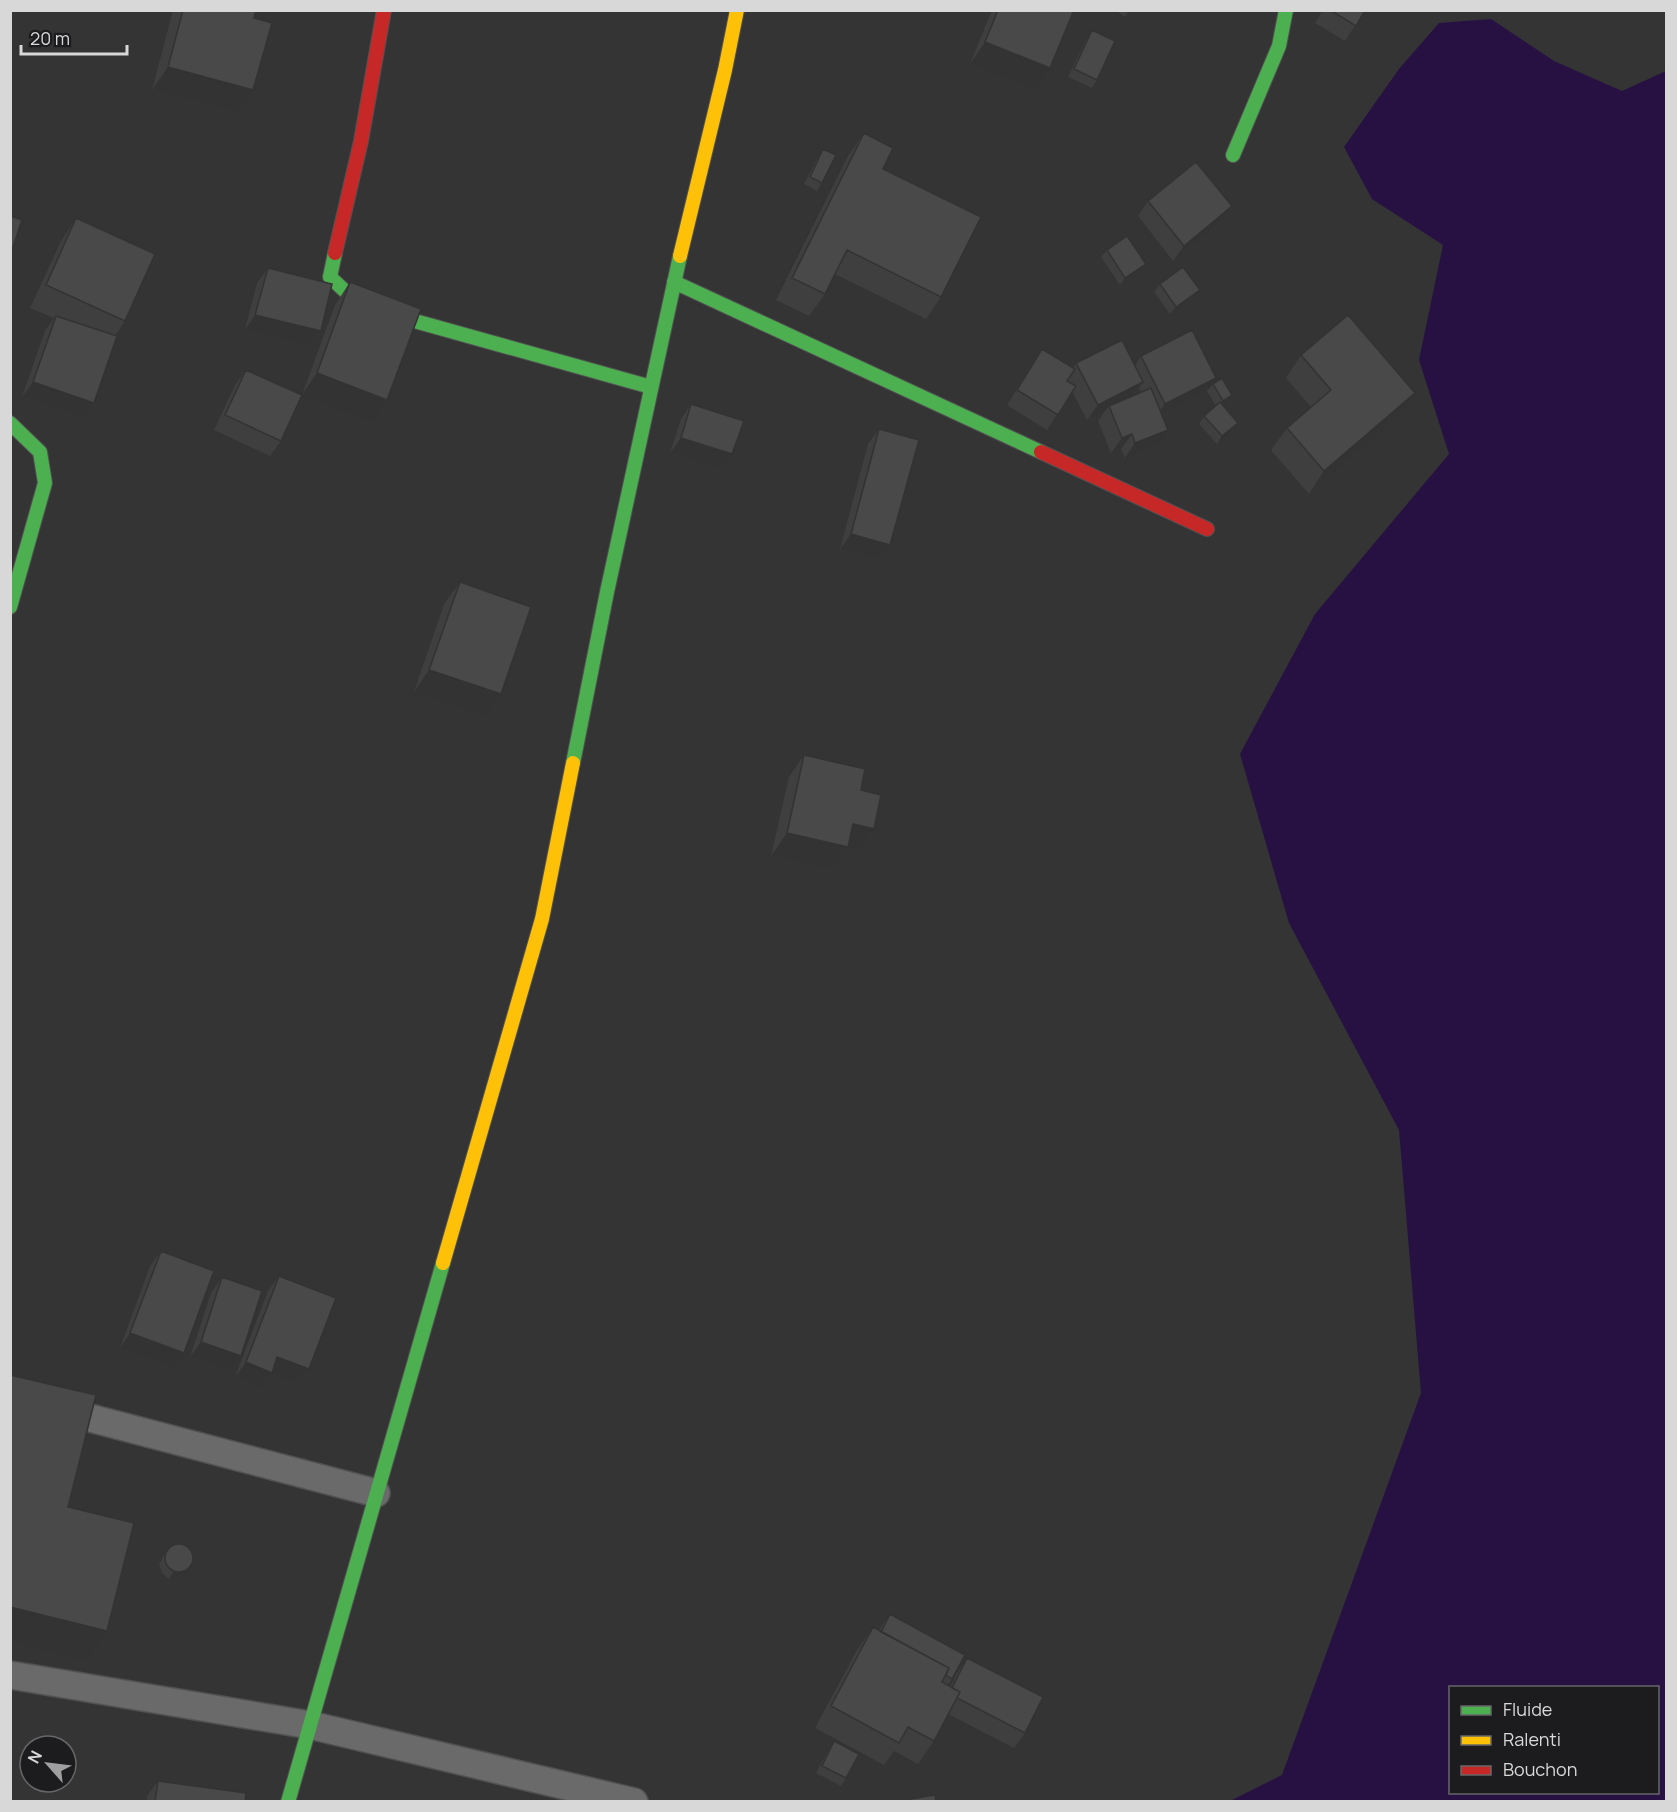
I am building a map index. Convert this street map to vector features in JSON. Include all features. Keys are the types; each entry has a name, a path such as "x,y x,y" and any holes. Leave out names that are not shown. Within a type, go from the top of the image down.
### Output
{"street":[{"path":"384,10 361,141 330,276 362,306 651,387"},
{"path":"288,1802 542,919 604,604 674,282 725,70 737,10"},
{"path":"1233,156 1279,46 1286,10"},
{"path":"674,282 1207,529"},
{"path":"10,423 40,452 45,483 10,607"},
{"path":"10,1397 376,1493"},
{"path":"10,1675 310,1725 634,1802"}],"shaded area":[{"path":"1491,19 1554,61 1622,91 1666,71 1666,1801 1230,1801 1282,1775 1421,1393 1399,1130 1289,923 1240,754 1315,614 1449,454 1419,360 1443,245 1372,199 1344,147 1399,69 1439,23"}],"building":[{"path":"183,10 256,10 254,18 272,23 253,90 168,67"},
{"path":"998,10 1074,10 1050,68 985,42"},
{"path":"1330,10 1365,10 1356,26"},
{"path":"1092,30 1115,41 1097,80 1074,69"},
{"path":"864,133 893,148 883,169 981,217 941,297 847,250 825,294 792,278"},
{"path":"823,149 836,155 822,183 810,177"},
{"path":"1196,162 1232,206 1184,246 1148,201"},
{"path":"10,216 22,220 10,256"},
{"path":"76,218 155,254 125,321 46,285"},
{"path":"1127,236 1146,264 1125,278 1107,250"},
{"path":"1183,267 1200,290 1176,307 1160,284"},
{"path":"268,268 332,284 321,331 255,315"},
{"path":"350,282 421,309 387,400 317,373"},
{"path":"1348,315 1415,393 1324,471 1287,428 1331,390 1301,355"},
{"path":"56,316 117,336 94,403 33,382"},
{"path":"1192,330 1216,378 1165,404 1141,356"},
{"path":"1122,340 1143,382 1098,405 1076,363"},
{"path":"1042,349 1075,369 1067,381 1076,386 1058,415 1017,390"},
{"path":"246,370 302,395 281,441 225,415"},
{"path":"1222,378 1232,395 1223,401 1213,384"},
{"path":"1151,388 1168,430 1135,443 1132,434 1122,438 1109,406"},
{"path":"1220,402 1238,423 1222,436 1204,416"},
{"path":"691,404 744,421 732,454 681,438"},
{"path":"879,429 919,440 890,545 851,534"},
{"path":"460,582 531,607 501,694 429,670"},
{"path":"804,755 865,769 861,790 881,795 874,829 853,824 848,847 787,833"},
{"path":"161,1251 214,1271 184,1353 130,1333"},
{"path":"279,1276 336,1298 309,1369 277,1357 272,1373 246,1362"},
{"path":"222,1277 262,1291 241,1356 201,1342"},
{"path":"10,1375 96,1395 68,1507 134,1523 107,1631 10,1607"},
{"path":"179,1544 189,1548 193,1558 189,1568 179,1572 169,1568 165,1558 169,1548"},
{"path":"890,1614 965,1655 952,1679 946,1675 949,1668 881,1632"},
{"path":"873,1627 949,1668 942,1682 960,1692 934,1741 908,1727 899,1743 831,1706"},
{"path":"967,1658 1043,1697 1025,1733 957,1698 960,1692 952,1688"},
{"path":"834,1741 859,1754 846,1778 822,1766"},
{"path":"158,1781 246,1793 245,1802 155,1802"},
{"path":"935,1795 936,1802 893,1802"}],"traffic: fast":[{"path":"1233,155 1279,46 1286,10"},
{"path":"335,253 330,277 361,306 651,387"},
{"path":"573,763 607,592 680,256"},
{"path":"674,282 1041,452"},
{"path":"10,423 40,452 45,483 10,607"},
{"path":"288,1802 443,1263"}],"traffic: slow":[{"path":"680,256 725,70 737,10"},
{"path":"443,1263 542,919 573,763"}],"traffic: jam":[{"path":"335,253 361,141 384,10"},
{"path":"1041,452 1207,529"}]}
